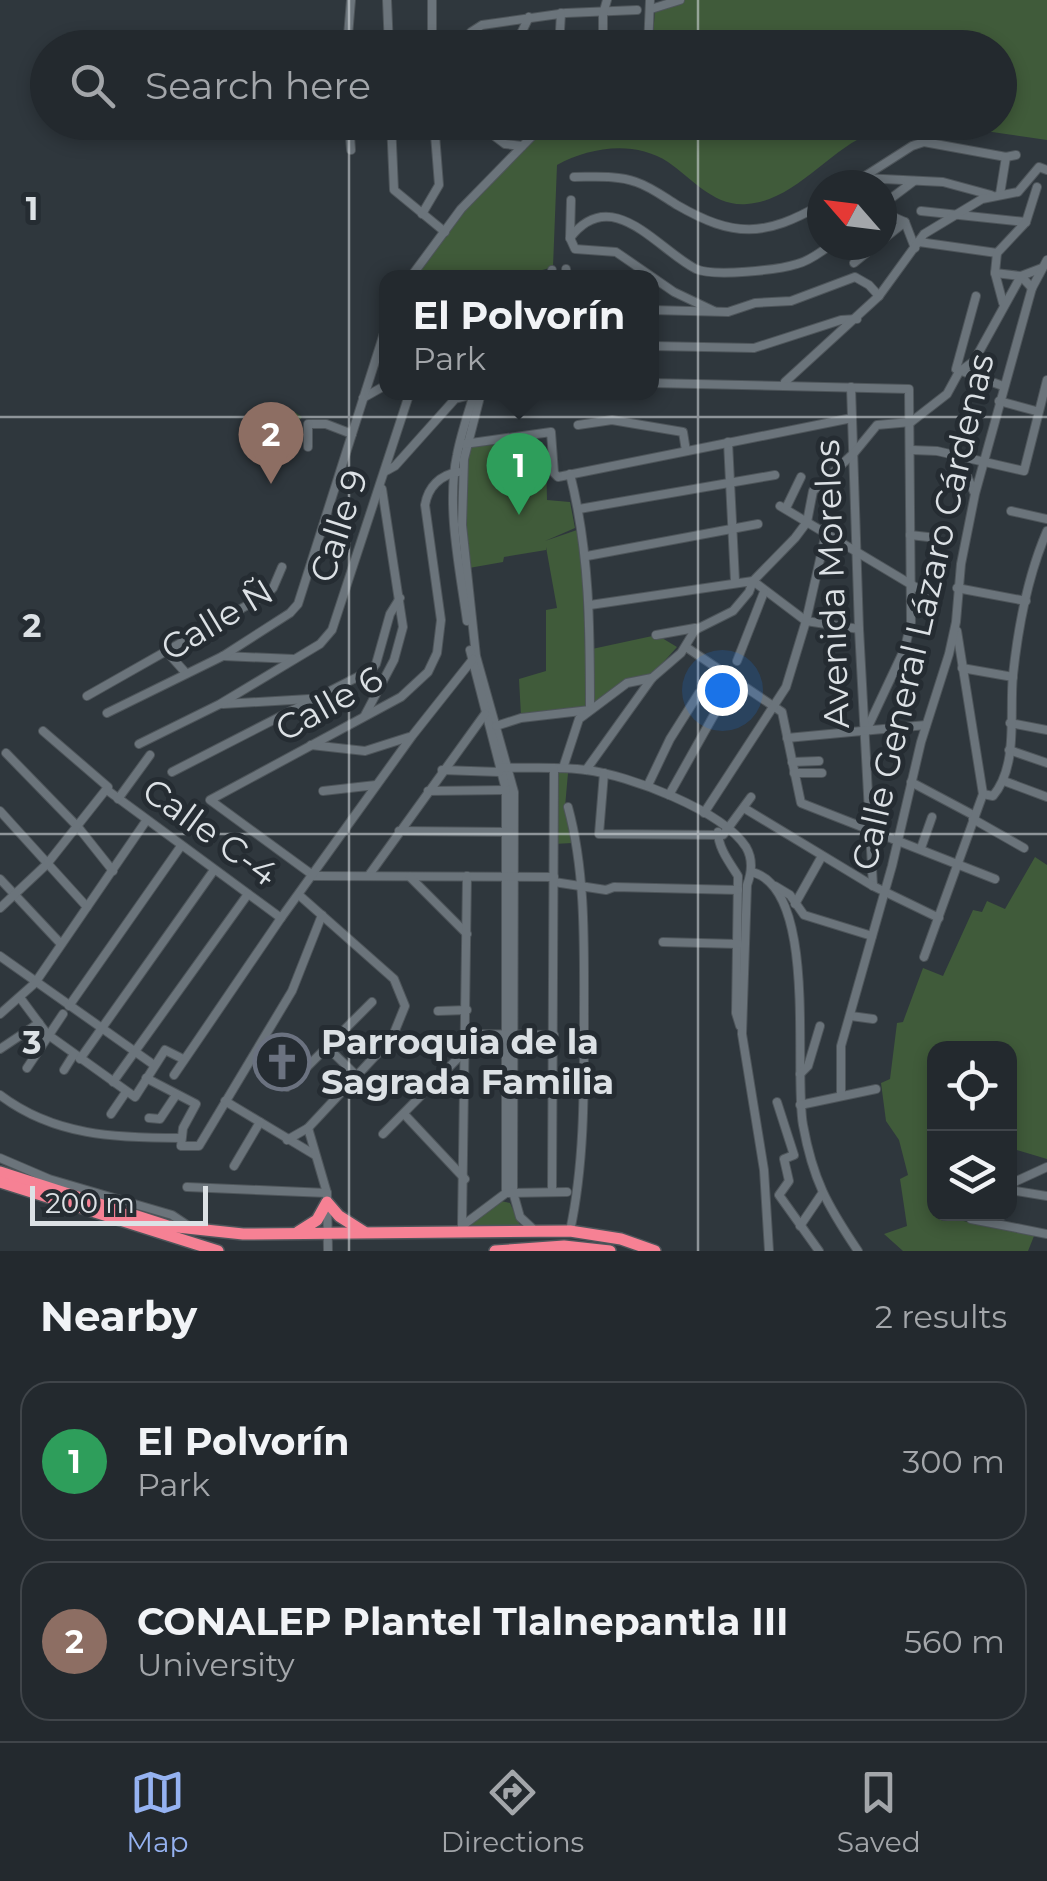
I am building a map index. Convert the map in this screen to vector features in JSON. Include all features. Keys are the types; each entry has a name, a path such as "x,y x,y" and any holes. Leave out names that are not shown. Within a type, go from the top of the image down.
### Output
{"highway":[{"path":"0,1172 124,1213 193,1230 294,1234 460,1229 570,1231 621,1239 655,1251"},
{"path":"0,1182 218,1251"},
{"path":"294,1234 317,1220 327,1198 340,1216 364,1232"},
{"path":"495,1251 564,1246 610,1251"}],"street":[{"path":"349,30 351,0"},
{"path":"387,0 388,30"},
{"path":"432,0 432,30"},
{"path":"603,30 607,0"},
{"path":"649,30 650,4 680,0"},
{"path":"474,30 482,25 529,17 638,10"},
{"path":"560,14 560,30"},
{"path":"523,30 529,17"},
{"path":"350,140 350,150"},
{"path":"392,140 394,190 445,232"},
{"path":"422,214 439,185 435,140"},
{"path":"500,140 522,146"},
{"path":"416,270 458,212 528,140"},
{"path":"788,385 879,296 928,232 996,194 1011,156 924,142 875,170"},
{"path":"897,179 943,182 996,194 1018,192 1032,171 1047,170"},
{"path":"574,178 639,183 710,223 747,232 807,212"},
{"path":"897,195 915,180"},
{"path":"1004,305 995,273 997,253 1026,222 1037,187"},
{"path":"571,200 570,238 575,249 619,254 642,270"},
{"path":"922,211 1026,222"},
{"path":"897,217 905,222 917,245"},
{"path":"570,238 580,226 617,218 641,228 704,271 792,266 809,260"},
{"path":"897,228 905,222"},
{"path":"917,245 997,253"},
{"path":"656,634 696,630 722,618 807,522 811,495 878,425 912,422 947,394 959,372 974,361 1022,276 1044,264"},
{"name":"Calle General Lázaro Cárdenas","path":"841,1096 841,1046 956,622 957,588 975,494 1032,288 1044,264"},
{"path":"995,273 1022,276 1032,288"},
{"path":"659,310 718,312 756,303 791,301 848,278 862,280 879,296"},
{"path":"659,282 718,312"},
{"path":"976,296 956,365 959,372 1003,386"},
{"path":"659,346 754,348 857,318"},
{"name":"Calle Ñ","path":"107,713 223,656 298,604 379,349"},
{"path":"659,380 909,389 909,635 866,733"},
{"path":"912,450 958,455 1024,471 1047,380"},
{"name":"Avenida Morelos","path":"851,387 873,886"},
{"path":"363,398 379,389"},
{"name":"Calle 9","path":"139,744 220,704 327,638 336,623 408,400"},
{"path":"386,471 456,400"},
{"path":"478,400 463,444 459,472 463,544 473,658 485,714 514,792 510,832"},
{"path":"999,401 1036,411"},
{"path":"463,444 551,432 555,476 852,418"},
{"path":"578,426 612,420 683,432 686,451"},
{"path":"308,447 308,424 326,424 352,434"},
{"path":"728,442 736,581"},
{"path":"958,455 975,494"},
{"name":"Calle 6","path":"314,876 210,800 415,687 428,672 438,653 441,620 424,505 431,488 442,476 459,472"},
{"path":"570,474 587,556 590,710"},
{"path":"579,509 775,474"},
{"path":"801,477 783,507 927,594"},
{"path":"704,814 786,688 826,533 828,479"},
{"path":"365,715 400,646 403,626 382,485"},
{"path":"1011,511 1047,519"},
{"path":"587,556 758,524"},
{"path":"983,794 993,796 1004,781 1013,677 1026,601 1047,532"},
{"path":"910,535 938,538"},
{"path":"86,696 266,594 274,588 282,566"},
{"path":"590,604 753,581 806,621 859,629"},
{"path":"957,588 1026,601"},
{"path":"737,661 764,592"},
{"path":"172,772 376,664 390,614 400,598"},
{"path":"924,957 983,794 956,622"},
{"path":"586,770 652,678 686,647 696,630"},
{"path":"686,647 782,712 801,803 995,879"},
{"path":"166,652 184,672"},
{"path":"223,656 296,659"},
{"path":"473,658 496,726 510,832 509,1193 520,1217 536,1232"},
{"path":"174,1076 376,785 473,658"},
{"path":"962,668 1013,677"},
{"path":"552,1191 554,880 563,768 577,723 627,682 652,678"},
{"path":"648,785 699,692"},
{"path":"220,704 313,699"},
{"path":"496,726 521,718 590,710"},
{"path":"668,796 715,713"},
{"path":"369,875 485,714"},
{"path":"1010,722 1047,730"},
{"path":"788,738 926,726"},
{"name":"Calle C-4","path":"44,731 118,799 281,918"},
{"path":"312,745 365,750 412,736"},
{"path":"1009,750 1047,764"},
{"path":"6,753 78,826 113,871"},
{"path":"118,799 150,755"},
{"path":"792,762 820,761"},
{"path":"503,767 586,770 648,785 719,822 745,845 752,872 747,884 742,1034"},
{"path":"442,770 499,772 503,767"},
{"path":"794,773 822,773"},
{"path":"604,774 599,834 716,836 728,830 751,797"},
{"path":"1004,781 1047,797"},
{"path":"910,782 1024,848"},
{"path":"323,791 376,785"},
{"path":"0,908 47,864 108,788"},
{"path":"428,791 506,790"},
{"path":"568,806 580,884 584,1067 578,1189 570,1231"},
{"path":"744,808 873,886 939,918"},
{"path":"0,811 87,907"},
{"path":"921,848 932,817"},
{"path":"0,1014 36,983 146,821"},
{"path":"719,822 716,836 738,876 736,1013 764,1170 769,1251"},
{"path":"399,832 510,832"},
{"path":"27,1068 181,846"},
{"path":"795,904 822,856"},
{"path":"64,1070 103,1027 214,870"},
{"path":"738,876 752,872 790,895 804,915 872,936"},
{"path":"314,876 510,876 606,890 738,890"},
{"path":"460,1229 466,1179 467,876"},
{"path":"410,877 467,934"},
{"path":"0,878 61,944"},
{"path":"775,886 798,957 800,1105 821,1194 858,1251"},
{"path":"114,1082 248,894"},
{"path":"288,1140 308,1128 396,1032 404,998 394,979 299,895"},
{"path":"0,1095 21,1111 76,1131 199,1146 292,991 322,915"},
{"path":"663,942 738,944"},
{"path":"0,956 66,1010 103,1027 154,1064"},
{"path":"0,974 12,966"},
{"path":"21,999 47,1034 134,1097 165,1050 183,1059"},
{"path":"272,1080 286,1088 372,1002"},
{"path":"438,1011 466,1010"},
{"path":"852,1016 873,1019"},
{"path":"0,1050 39,1023"},
{"path":"800,1074 808,1066 820,1026"},
{"path":"466,1034 554,1034"},
{"path":"326,1046 357,1076"},
{"path":"383,1134 465,1051"},
{"path":"146,1078 196,1104 181,1142"},
{"path":"800,1105 876,1088"},
{"path":"111,1114 126,1092"},
{"path":"149,1118 160,1119 176,1095"},
{"path":"225,1102 315,1155"},
{"path":"778,1102 794,1155 784,1159 788,1181 779,1195 819,1251"},
{"path":"404,1114 466,1179"},
{"path":"234,1166 260,1122"},
{"path":"308,1128 327,1198 328,1251"},
{"path":"0,1158 49,1179 172,1214 193,1230"},
{"path":"1017,1183 1047,1168"},
{"path":"186,1187 327,1198"},
{"path":"1017,1189 1047,1196"},
{"path":"460,1229 509,1193 566,1192"},
{"path":"800,1226 821,1194"},
{"path":"981,1221 1047,1234"}],"green space":[{"path":"683,0 1047,0 1047,140 1017,136 1017,30 653,30 655,11"},
{"path":"532,140 857,140 815,170 807,170 807,176 781,194 747,204 714,197 655,155 612,148 583,154 557,165 553,267 542,270 420,270 460,215"},
{"path":"290,409 302,417 284,439 273,429"},
{"path":"494,445 496,462 546,455 547,500 570,502 575,528 545,541 577,530 582,562 587,708 521,716 519,679 546,671 546,610 557,608 546,547 504,557 503,562 469,568 464,496 466,446"},
{"path":"657,635 677,647 651,676 625,682 592,706 592,649"},
{"path":"557,771 568,773 565,807 572,843 554,844"},
{"path":"1035,857 1047,865 1047,1159 1017,1150 1017,1041 927,1041 927,1221 963,1221 1034,1236 1028,1251 903,1251 884,1234 907,1226 900,1179 908,1175 899,1140 886,1121 881,1083 890,1079 897,1023 903,1022 923,968 943,976 973,910 982,912 987,901 1005,909"},
{"path":"501,1201 510,1203 521,1227 464,1228"}],"place":[{"name":"CONALEP Plantel Tlalnepantla III","path":"271,484"},
{"name":"El Polvorín","path":"519,515"},
{"name":"Parroquia de la Sagrada Familia","path":"282,1062"}]}
